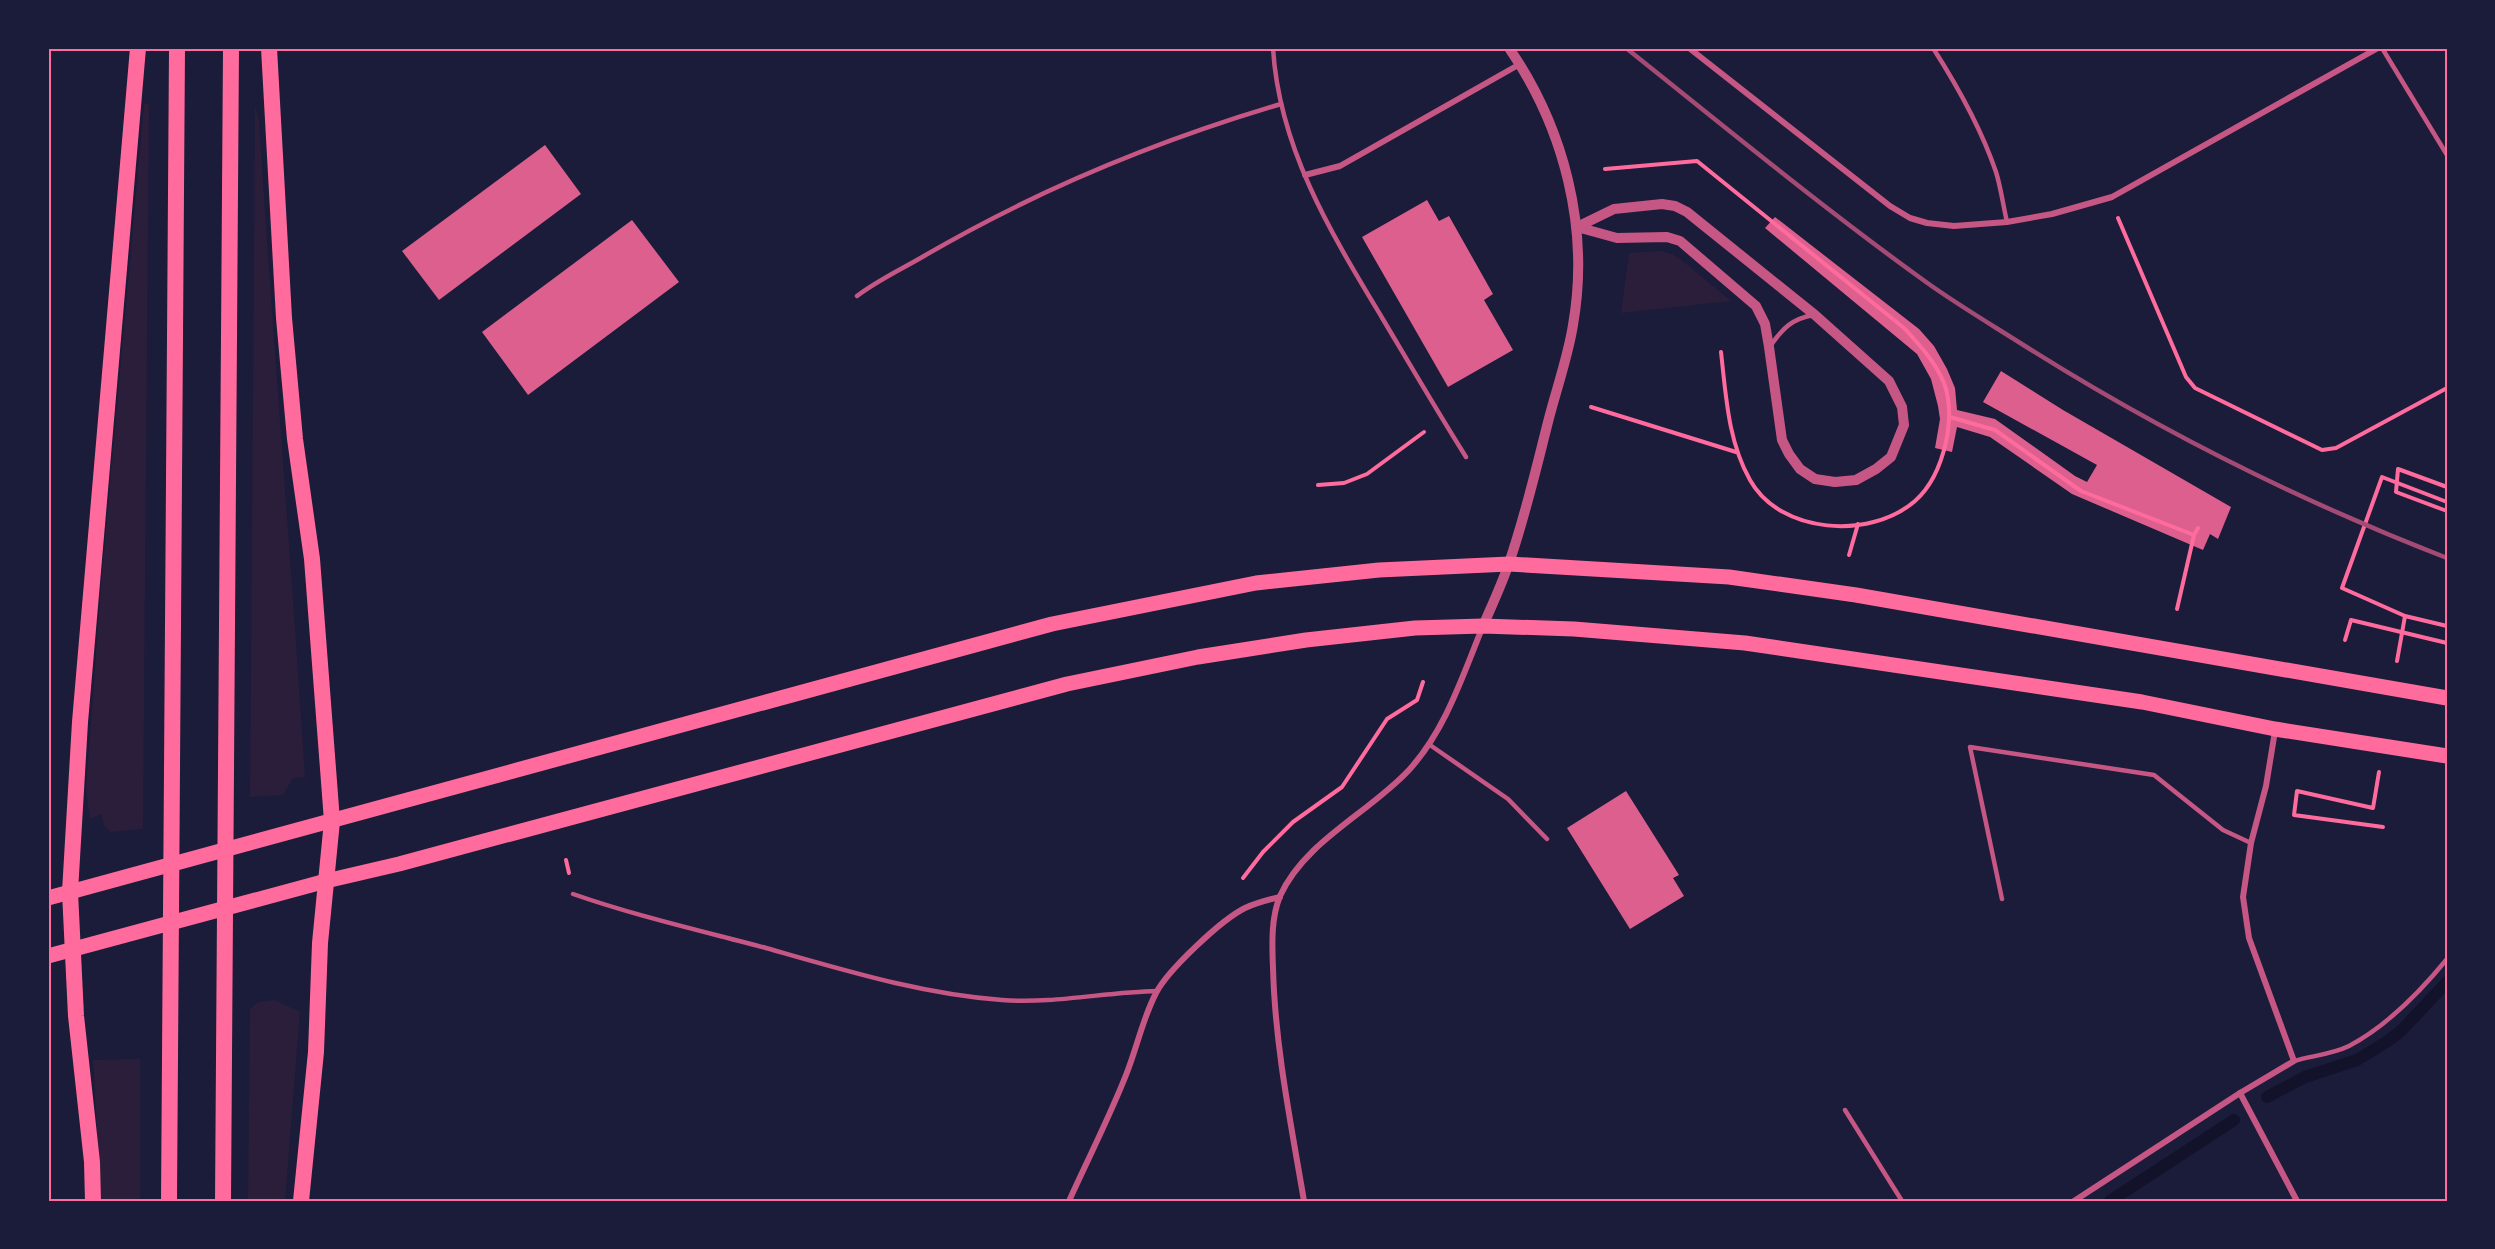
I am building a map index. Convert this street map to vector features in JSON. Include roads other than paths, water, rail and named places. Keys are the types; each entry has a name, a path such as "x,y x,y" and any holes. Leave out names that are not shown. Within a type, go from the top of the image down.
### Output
{"highway":[{"path":"93,1201 92,1162 76,1016 70,892 80,722 138,48"},
{"path":"169,1201 177,48"},
{"path":"223,1201 231,48"},
{"path":"269,48 285,329 295,440 312,560 332,821 320,943 316,1052 301,1201"}],"main road":[{"path":"48,898 1074,619 1256,583 1379,570 1509,564 1694,575 1775,584 1867,597 2389,690 2447,698"},
{"path":"48,956 1067,684 1197,657 1306,639 1415,628 1483,626 1645,634 1745,643 2142,702 2275,729 2447,756"}],"street":[{"path":"1304,1201 1283,1077 1274,989 1272,944 1274,920 1280,897 1300,863 1408,772 1430,745 1453,702 1509,564 1527,506 1573,326 1578,281 1576,228 1571,187 1543,107 1509,48"},
{"path":"1689,48 1890,207 1910,218 1927,223 1954,226 2007,222 2052,214 2112,197 2380,48"},
{"path":"1305,175 1340,166 1520,64"},
{"path":"1662,204 1675,206 1687,212 1815,315 1889,381 1902,407 1904,425 1891,457 1856,480 1835,482 1815,479 1800,469 1782,440 1765,324 1756,306 1680,241 1666,237 1617,238 1576,228 1614,209 1662,204"},
{"path":"2074,1201 2240,1093 2294,1061 2249,938 2243,897 2252,843 2268,776 2275,729"},
{"path":"1069,1201 1126,1075 1143,1023 1157,992 1167,977 1212,933 1243,909 1264,900 1280,897"},
{"path":"2240,1093 2297,1201"}],"lane":[{"path":"1273,48 1281,104 1305,175 1327,226 1466,457"},
{"path":"1933,48 1988,148 1997,174 2007,222"},
{"path":"2380,48 2447,155"},
{"path":"857,296 956,237 1094,169 1141,150 1281,104"},
{"path":"1769,347 1782,329 1797,318 1815,315"},
{"path":"1430,745 1508,799 1546,839"},
{"path":"2002,898 1970,747 2154,775 2223,830 2252,843"},
{"path":"573,894 878,980 960,995 1036,1000 1127,992 1157,992"},
{"path":"2294,1061 2347,1047 2377,1027 2428,982 2447,959"},
{"path":"1845,1110 1902,1201"}],"waterway":[{"path":"2267,1097 2305,1077 2357,1060 2388,1041 2401,1031 2447,982"},
{"path":"2110,1201 2234,1120"}],"railway":[{"path":"1626,48 1774,167 1888,254 1950,299 2025,346 2126,407 2231,462 2338,513 2447,558"}]}
